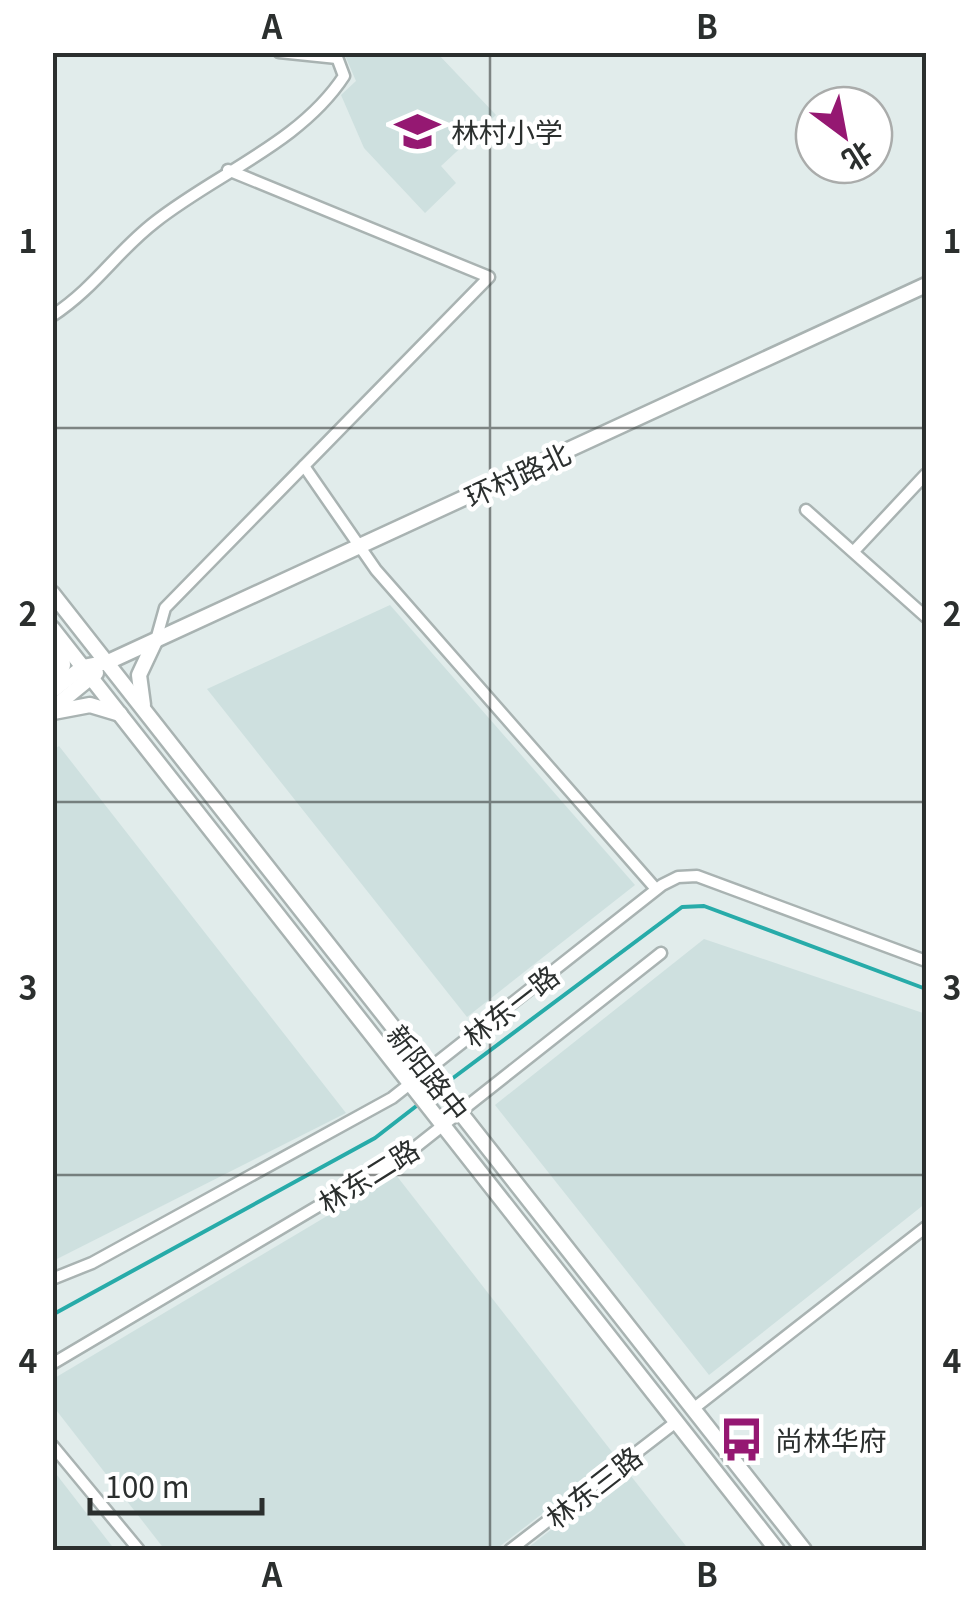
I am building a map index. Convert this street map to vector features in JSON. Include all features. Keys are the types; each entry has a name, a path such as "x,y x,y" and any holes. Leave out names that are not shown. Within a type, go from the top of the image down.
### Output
{"main road":[{"name":"环村路北","path":"87,673 926,285"},
{"name":"新阳路中","path":"52,593 804,1550"},
{"path":"52,691 64,665 55,632"},
{"name":"新阳路中","path":"55,632 777,1550"},
{"path":"146,710 140,675 156,640"},
{"path":"52,691 87,673"},
{"path":"52,711 87,673"},
{"path":"52,711 90,706 120,714"}],"street":[{"path":"52,316 96,284 154,222 308,121 344,76 336,56 279,52"},
{"path":"156,640 165,608 489,277 228,170"},
{"path":"304,466 360,546 656,889"},
{"path":"855,550 926,474"},
{"path":"806,510 926,617"},
{"name":"林东一路","path":"52,1279 92,1263 414,1089 656,889 678,877 696,876 926,961"},
{"name":"林东二路","path":"52,1364 408,1153 439,1121 661,953"},
{"path":"693,1409 926,1227"},
{"name":"林东三路","path":"510,1550 676,1422"},
{"path":"52,1445 139,1550"}],"shaded area":[{"name":"林村小学","path":"344,53 437,53 496,115 441,166 456,183 425,213 364,148 341,95 356,81"},
{"path":"390,605 635,885 467,1017 207,689"},
{"path":"59,746 346,1113 53,1261 52,751"},
{"path":"704,939 926,1014 926,1203 709,1375 495,1105"},
{"path":"396,1175 616,1457 495,1550 165,1550 53,1406 53,1379"},
{"path":"53,1470 115,1550 53,1550"},
{"path":"627,1471 689,1550 525,1550"}],"waterway":[{"path":"445,1084 682,907 704,906 926,989"},
{"path":"52,1315 375,1138 437,1090"}],"place":[{"name":"林村小学","path":"418,131"},
{"name":"尚林华府","path":"742,1439"}]}
